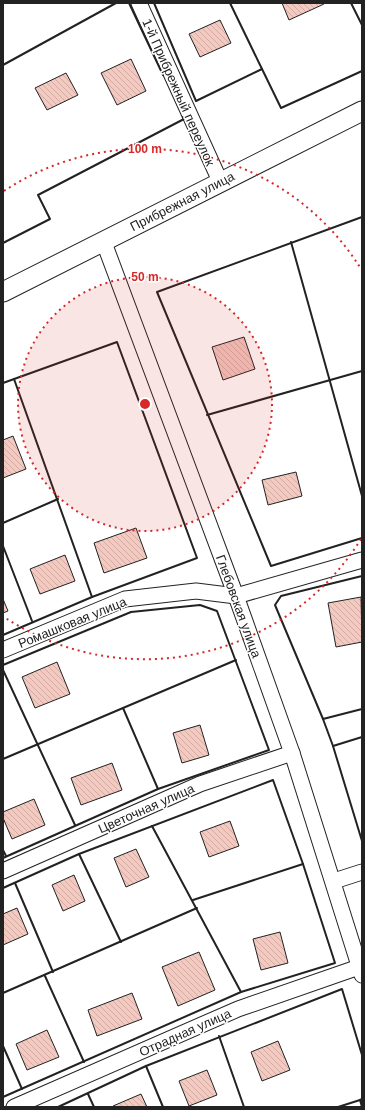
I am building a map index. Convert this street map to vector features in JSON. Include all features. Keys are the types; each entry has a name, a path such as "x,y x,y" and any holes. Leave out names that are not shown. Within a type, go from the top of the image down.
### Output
{"street":[{"name":"1-й Прибрежный переулок","path":"139,3 220,182"},
{"name":"Прибрежная улица","path":"3,292 362,111"},
{"name":"Глебовская улица","path":"104,240 236,596 292,753 334,881 361,971"},
{"path":"236,596 362,560"},
{"name":"Ромашковая улица","path":"3,650 126,599 196,591 236,596"},
{"name":"Цветочная улица","path":"3,870 200,784 292,753"},
{"path":"334,881 362,872"},
{"name":"Отрадная улица","path":"14,1107 238,1009 361,971"}],"building":[{"path":"282,3 323,3 324,4 289,20"},
{"path":"220,20 231,43 200,57 189,34"},
{"path":"131,59 146,91 117,105 101,73"},
{"path":"66,73 78,95 47,110 35,88"},
{"path":"244,337 255,369 223,380 212,347"},
{"path":"13,436 26,469 3,478 3,440"},
{"path":"296,472 302,496 268,505 262,480"},
{"path":"136,528 147,558 104,573 94,543"},
{"path":"65,555 75,581 40,594 30,569"},
{"path":"361,597 362,642 336,647 328,603"},
{"path":"3,599 8,611 3,613"},
{"path":"57,662 70,694 35,708 22,677"},
{"path":"200,725 209,755 182,763 173,733"},
{"path":"112,763 122,790 81,805 71,778"},
{"path":"34,799 45,825 12,839 3,818 3,812"},
{"path":"230,821 239,846 209,857 200,832"},
{"path":"136,849 149,877 126,887 114,858"},
{"path":"74,875 85,901 63,911 52,885"},
{"path":"17,908 28,934 3,945 3,914"},
{"path":"280,932 288,963 261,970 253,939"},
{"path":"199,952 215,990 178,1006 162,967"},
{"path":"132,993 142,1019 97,1036 88,1010"},
{"path":"47,1030 59,1057 27,1070 16,1044"},
{"path":"278,1041 290,1070 262,1081 251,1052"},
{"path":"207,1070 217,1095 189,1106 179,1081"},
{"path":"141,1094 147,1107 113,1107 113,1106"}],"wall":[{"path":"3,65 116,3"},
{"path":"129,3 163,75"},
{"path":"154,3 196,101 262,69 281,108 362,71"},
{"path":"230,3 262,69"},
{"path":"351,3 362,25"},
{"path":"3,243 50,219 38,195 184,119 183,117"},
{"path":"362,217 157,292 271,566 362,538"},
{"path":"291,242 362,496"},
{"path":"3,383 117,342 197,558 92,597 3,635"},
{"path":"207,415 362,371"},
{"path":"14,379 92,597"},
{"path":"3,523 58,499"},
{"path":"3,546 32,621"},
{"path":"362,576 281,596 275,605 323,719 362,709"},
{"path":"3,665 131,612 200,605 217,611 269,750 158,789 3,858"},
{"path":"3,759 236,660"},
{"path":"3,670 75,825"},
{"path":"123,708 158,789"},
{"path":"323,719 333,746"},
{"path":"362,737 333,746 362,841"},
{"path":"3,888 79,854 273,780 303,864 335,963 241,992 3,1097"},
{"path":"152,826 241,992"},
{"path":"3,850 6,856"},
{"path":"79,854 121,942"},
{"path":"193,900 303,864"},
{"path":"15,883 53,972"},
{"path":"3,993 197,908"},
{"path":"45,976 84,1062"},
{"path":"58,1107 146,1066 342,989 362,1055"},
{"path":"219,1036 244,1107"},
{"path":"3,1046 22,1089"},
{"path":"146,1066 163,1107"},
{"path":"88,1094 94,1107"},
{"path":"362,1099 360,1100 362,1107"},
{"path":"338,1107 360,1100"}]}
